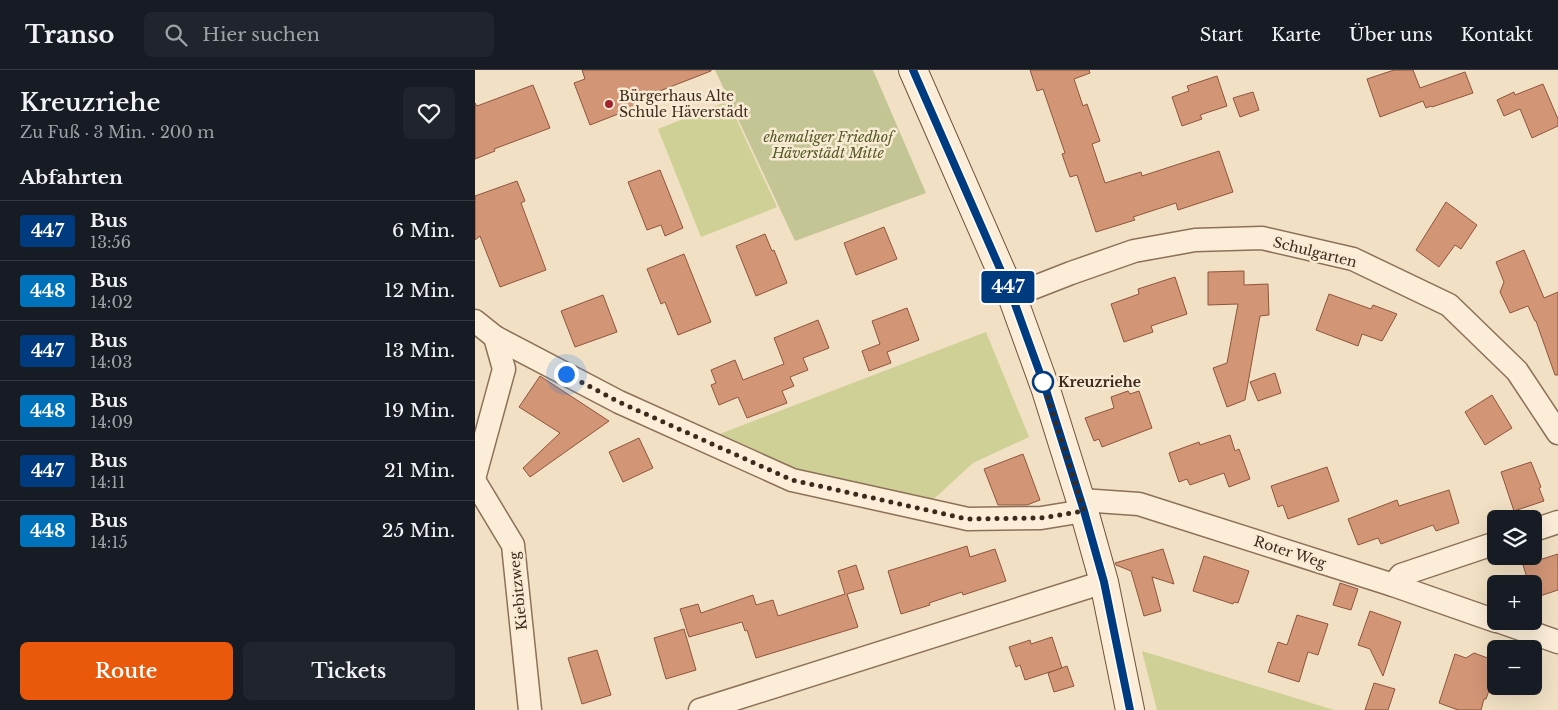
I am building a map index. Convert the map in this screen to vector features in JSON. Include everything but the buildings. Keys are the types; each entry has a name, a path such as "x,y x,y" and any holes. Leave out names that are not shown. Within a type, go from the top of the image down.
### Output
{"main road":[{"path":"913,70 1012,296 1046,390 1104,582 1130,710"}],"street":[{"name":"Schulgarten","path":"1012,296 1134,251 1195,240 1262,238 1353,259 1449,305 1517,371 1558,433"},
{"name":"Roter Weg","path":"475,321 495,337 619,402 792,480 967,519 1041,518 1082,505 1139,504 1393,585 1487,618"},
{"path":"475,475 504,369 495,337"},
{"name":"Kiebitzweg","path":"475,482 513,546 530,710"},
{"path":"1542,527 1558,522"},
{"path":"1393,585 1401,576 1487,546"},
{"path":"700,710 1104,582"},
{"name":"Roter Weg","path":"1523,630 1558,642"}],"green space":[{"name":"ehemaliger Friedhof Häverstädt Mitte","path":"715,70 873,70 926,193 795,241"},
{"path":"728,101 777,207 701,237 658,129"},
{"path":"986,332 1029,437 973,463 913,518 712,437"},
{"path":"1142,651 1334,710 1157,710"}],"bus line":[{"name":"447","path":"913,70 1012,296 1046,390 1104,582 1130,710"}],"place":[{"name":"Bürgerhaus Alte Schule Häverstädt","path":"609,104"},
{"name":"Kreuzriehe","path":"1043,382"}],"route":[{"path":"566,374 619,402 792,480 967,519 1041,518 1084,511 1043,382"}]}
